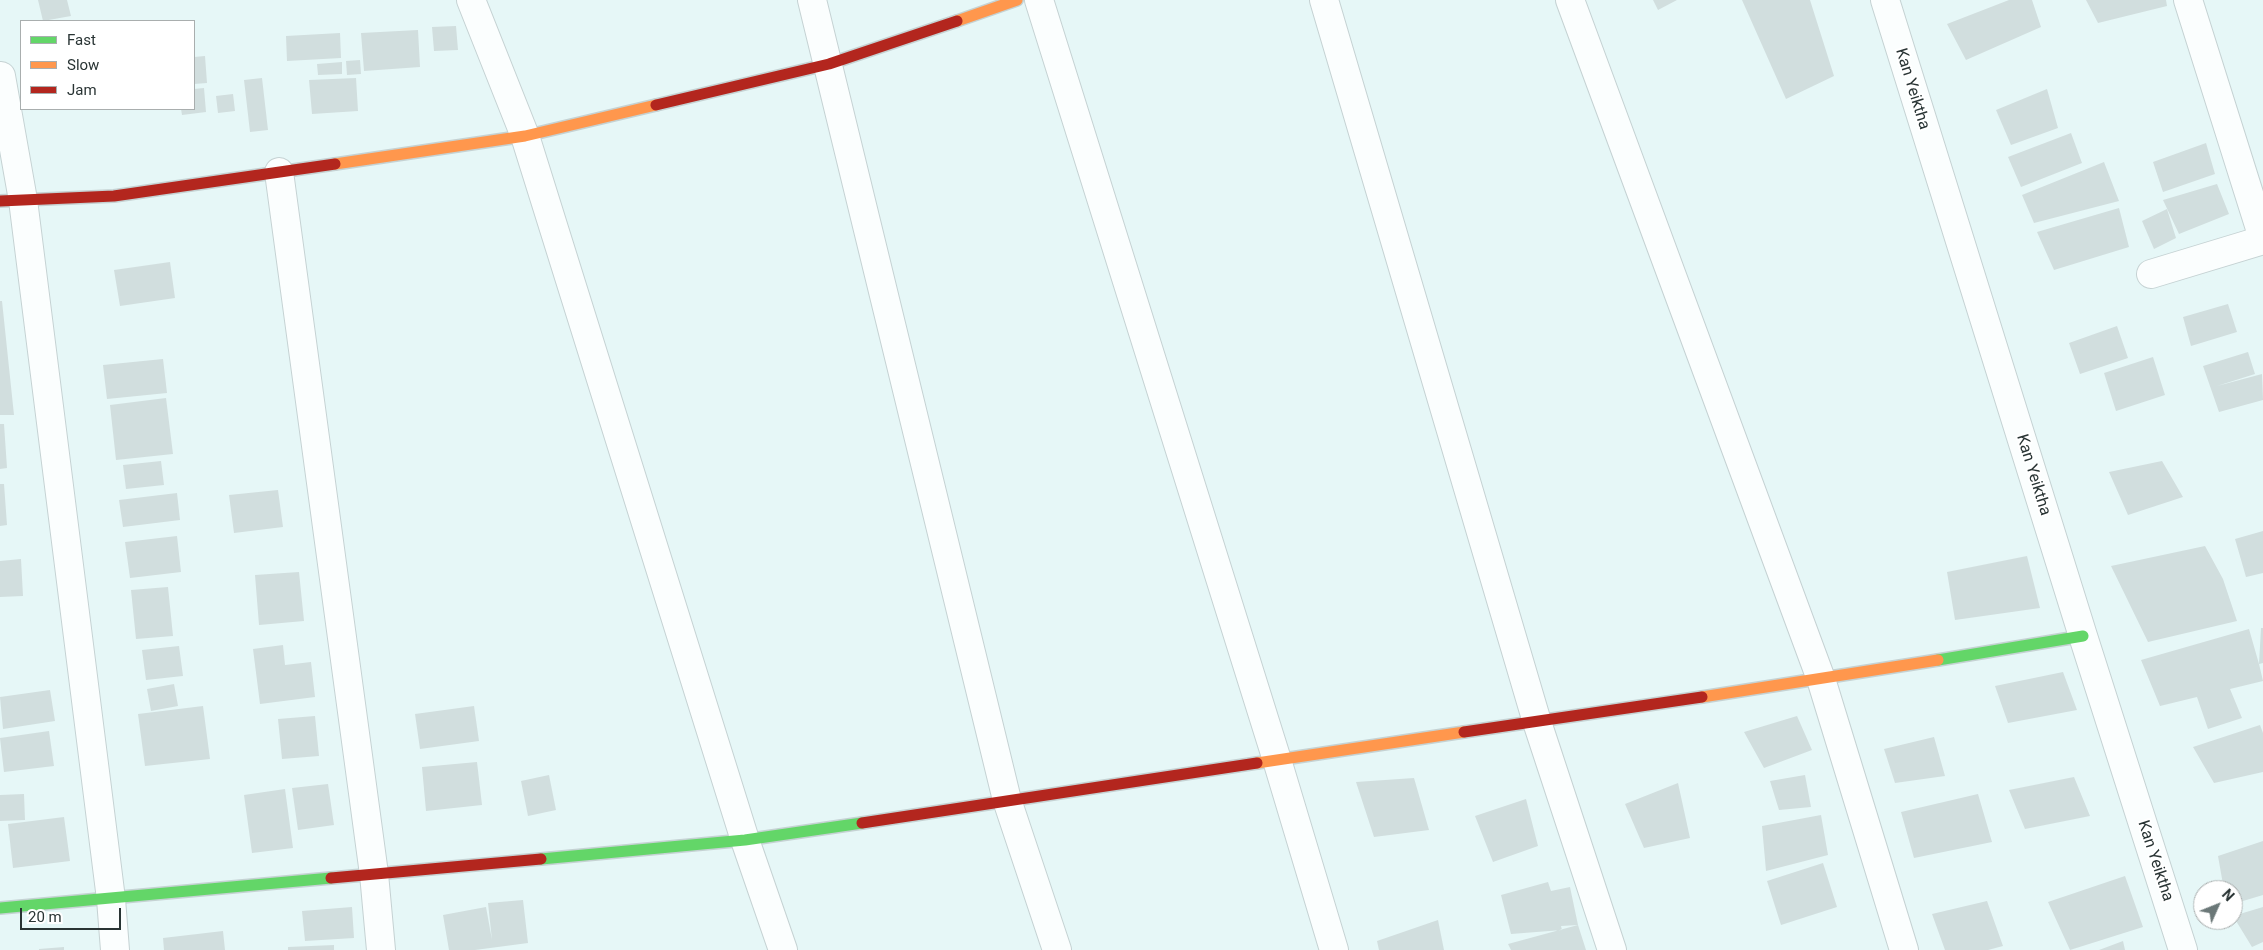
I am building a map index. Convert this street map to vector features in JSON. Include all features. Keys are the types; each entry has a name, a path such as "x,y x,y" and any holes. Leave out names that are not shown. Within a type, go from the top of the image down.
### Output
{"street":[{"path":"471,0 525,136 745,840 783,950"},
{"path":"812,0 1006,800 1057,950"},
{"path":"12,201 114,196 525,136 829,64 1017,0"},
{"path":"1038,0 1277,760 1334,950"},
{"path":"1324,0 1537,722 1612,950"},
{"path":"1570,0 1822,679 1904,950"},
{"name":"Kan Yeiktha","path":"1885,0 2183,950"},
{"path":"2151,274 2263,239 2188,0"},
{"path":"1,76 12,201 111,899 115,950"},
{"path":"279,172 374,874 381,950"},
{"path":"0,908 745,840 1822,679 2083,636"}],"building":[{"path":"38,0 67,0 71,16 43,20"},
{"path":"1653,0 1677,0 1658,10"},
{"path":"1742,0 1810,0 1834,76 1786,99"},
{"path":"2009,0 2032,0 2041,27 1966,60 1947,24"},
{"path":"2086,0 2166,0 2167,6 2098,23"},
{"path":"456,26 458,50 434,51 432,27"},
{"path":"418,30 420,67 364,71 361,33"},
{"path":"340,33 341,58 287,61 286,36"},
{"path":"205,56 207,83 195,84 195,57"},
{"path":"360,60 361,74 347,75 346,61"},
{"path":"342,62 342,74 318,75 317,64"},
{"path":"262,78 268,130 250,132 244,80"},
{"path":"356,78 358,111 312,114 309,80"},
{"path":"204,88 206,112 182,115 181,110 195,110 195,89"},
{"path":"2047,89 2058,128 2011,145 1996,110"},
{"path":"233,94 235,111 218,113 216,96"},
{"path":"2071,133 2082,163 2021,187 2008,157"},
{"path":"2206,143 2215,174 2163,192 2153,162"},
{"path":"2104,162 2119,201 2034,223 2022,195"},
{"path":"2217,184 2229,214 2179,234 2163,200"},
{"path":"2119,208 2129,247 2054,270 2037,232"},
{"path":"2167,209 2176,238 2154,249 2142,221"},
{"path":"170,262 175,298 120,306 114,270"},
{"path":"0,301 2,301 14,415 0,415"},
{"path":"2228,304 2237,332 2191,346 2183,317"},
{"path":"2117,326 2128,358 2080,374 2069,343"},
{"path":"2248,352 2255,374 2217,386 2262,374 2263,400 2219,412 2203,366"},
{"path":"2153,357 2165,395 2116,411 2104,373"},
{"path":"163,359 167,393 107,399 103,365"},
{"path":"166,398 173,454 116,460 110,405"},
{"path":"0,424 4,424 7,468 0,469"},
{"path":"161,461 164,485 126,489 123,465"},
{"path":"2162,461 2183,497 2128,515 2109,472"},
{"path":"0,484 4,484 7,525 0,526"},
{"path":"278,490 283,527 234,533 229,495"},
{"path":"177,493 180,520 123,527 119,500"},
{"path":"2263,531 2263,573 2246,577 2235,539"},
{"path":"177,536 181,572 130,578 125,542"},
{"path":"2205,546 2223,579 2237,621 2148,642 2111,566"},
{"path":"2027,556 2040,608 1955,620 1947,572"},
{"path":"21,559 23,596 0,597 0,561"},
{"path":"299,572 304,621 259,625 255,575"},
{"path":"168,587 173,636 136,639 131,590"},
{"path":"2261,628 2263,628 2263,663 2259,664"},
{"path":"2249,629 2263,681 2230,689 2242,718 2208,729 2197,697 2160,706 2141,660"},
{"path":"283,645 285,665 311,662 315,697 260,704 253,649"},
{"path":"179,646 183,676 146,680 142,650"},
{"path":"2063,672 2077,710 2008,723 1995,686"},
{"path":"174,684 178,706 151,711 147,689"},
{"path":"50,690 55,721 3,729 0,697"},
{"path":"203,706 210,759 145,766 138,714"},
{"path":"474,706 479,741 420,749 415,714"},
{"path":"315,716 319,756 282,759 278,719"},
{"path":"1797,716 1812,750 1764,768 1744,732"},
{"path":"2260,725 2263,733 2263,772 2214,783 2193,747"},
{"path":"49,731 54,766 4,772 0,738"},
{"path":"1934,737 1945,776 1895,783 1884,749"},
{"path":"477,762 482,805 426,811 422,767"},
{"path":"549,775 556,810 528,816 521,781"},
{"path":"1805,775 1811,807 1779,810 1770,781"},
{"path":"2074,777 2090,816 2025,829 2009,790"},
{"path":"1414,778 1429,830 1374,837 1356,782"},
{"path":"1678,783 1690,838 1644,848 1625,804"},
{"path":"328,784 334,825 298,830 292,788"},
{"path":"285,789 293,848 252,853 244,795"},
{"path":"24,794 25,820 0,821 0,795"},
{"path":"1978,794 1992,842 1914,858 1901,812"},
{"path":"1526,799 1538,846 1493,862 1475,816"},
{"path":"1821,815 1828,855 1766,871 1762,826"},
{"path":"64,817 70,861 13,868 8,824"},
{"path":"2263,841 2263,895 2243,901 2243,880 2222,880 2218,856"},
{"path":"1823,863 1837,907 1781,925 1767,881"},
{"path":"2125,876 2143,927 2070,950 2048,902"},
{"path":"1548,882 1551,891 1570,887 1578,925 1561,926 1562,930 1511,934 1501,895"},
{"path":"523,900 528,943 475,950 449,950 443,915 486,907 492,940 488,903"},
{"path":"1987,901 2003,946 1988,950 1945,950 1932,914"},
{"path":"352,907 354,938 305,941 302,911"},
{"path":"2263,907 2263,942 2252,947 2242,930 2243,913"},
{"path":"1438,920 1444,950 1379,950 1377,941"},
{"path":"1578,925 1586,950 1511,950 1508,944"},
{"path":"223,931 225,950 164,950 163,938"},
{"path":"2123,941 2125,950 2099,950"},
{"path":"334,945 334,950 288,950 288,947"},
{"path":"64,947 64,950 39,950 39,949"}],"traffic: fast":[{"path":"1938,660 2083,636"},
{"path":"541,859 745,840 862,823"},
{"path":"0,908 331,878"}],"traffic: slow":[{"path":"957,21 1017,0"},
{"path":"335,164 525,136 656,105"},
{"path":"1702,697 1938,660"},
{"path":"1257,763 1464,732"}],"traffic: jam":[{"path":"656,105 829,64 957,21"},
{"path":"0,201 114,196 335,164"},
{"path":"1464,732 1702,697"},
{"path":"862,823 1257,763"},
{"path":"331,878 541,859"}]}
